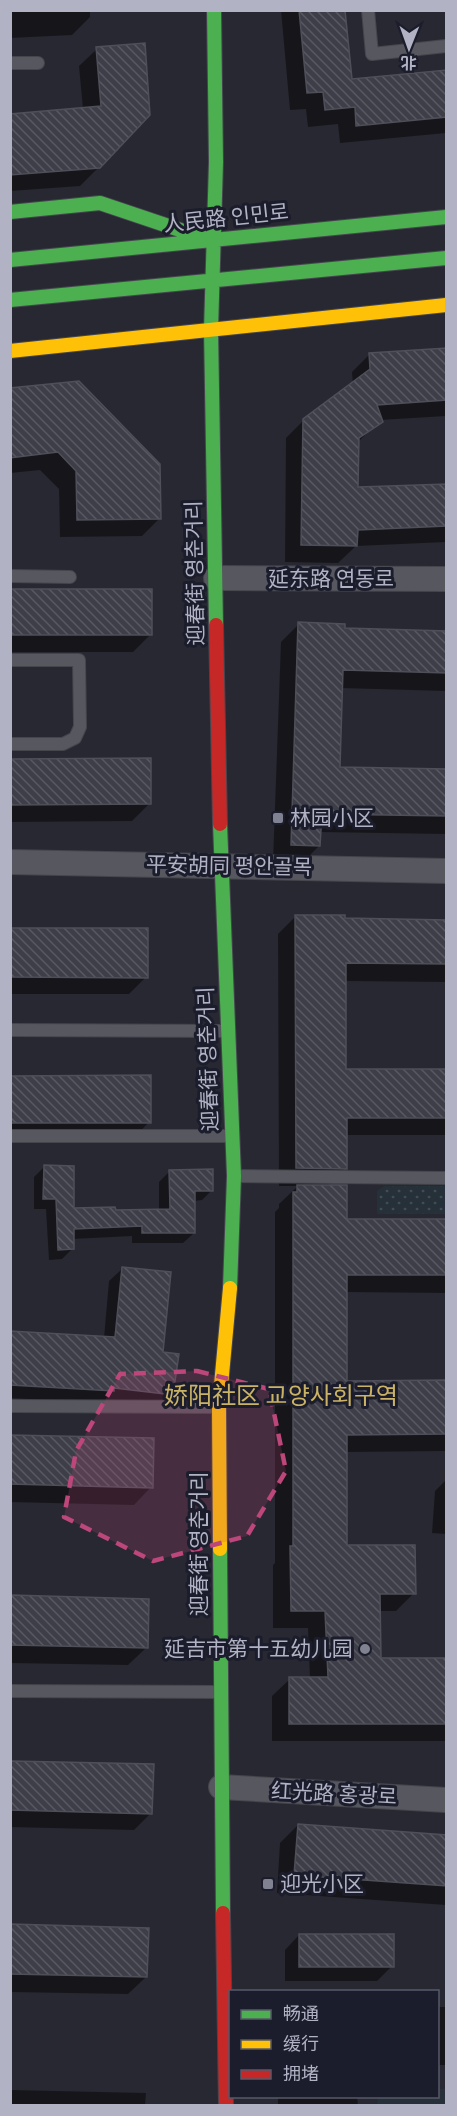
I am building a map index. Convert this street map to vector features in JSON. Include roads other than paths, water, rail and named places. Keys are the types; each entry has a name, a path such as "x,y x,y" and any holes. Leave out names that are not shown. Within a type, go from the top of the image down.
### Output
{"street":[{"name":"迎春街 영춘거리","path":"214,10 216,162 211,330 221,866 234,1176 231,1278 219,1407 221,1787 226,2106"},
{"path":"10,212 100,203 214,241"},
{"name":"人民路 인민로","path":"10,260 447,218"},
{"path":"10,300 447,258"},
{"path":"10,351 447,305"},
{"name":"延东路 연동로","path":"216,578 447,579"},
{"name":"平安胡同 평안골목","path":"10,862 447,871"},
{"name":"红光路 홍광로","path":"221,1787 447,1800"}],"lane":[{"path":"368,10 372,54 447,46"},
{"path":"10,63 38,63"},
{"path":"10,576 70,576"},
{"path":"10,660 80,660 80,727 75,738 63,744 10,744"},
{"path":"10,1030 228,1031"},
{"path":"10,1136 232,1136"},
{"path":"234,1176 447,1178"},
{"path":"10,1406 219,1407"},
{"path":"10,1691 221,1692"}],"place":[{"name":"林园小区","path":"278,818"},
{"name":"延吉市第十五幼儿园","path":"365,1649"},
{"name":"迎光小区","path":"268,1884"}],"district":[{"name":"娇阳社区 교양사회구역","path":"281,1396"}]}
